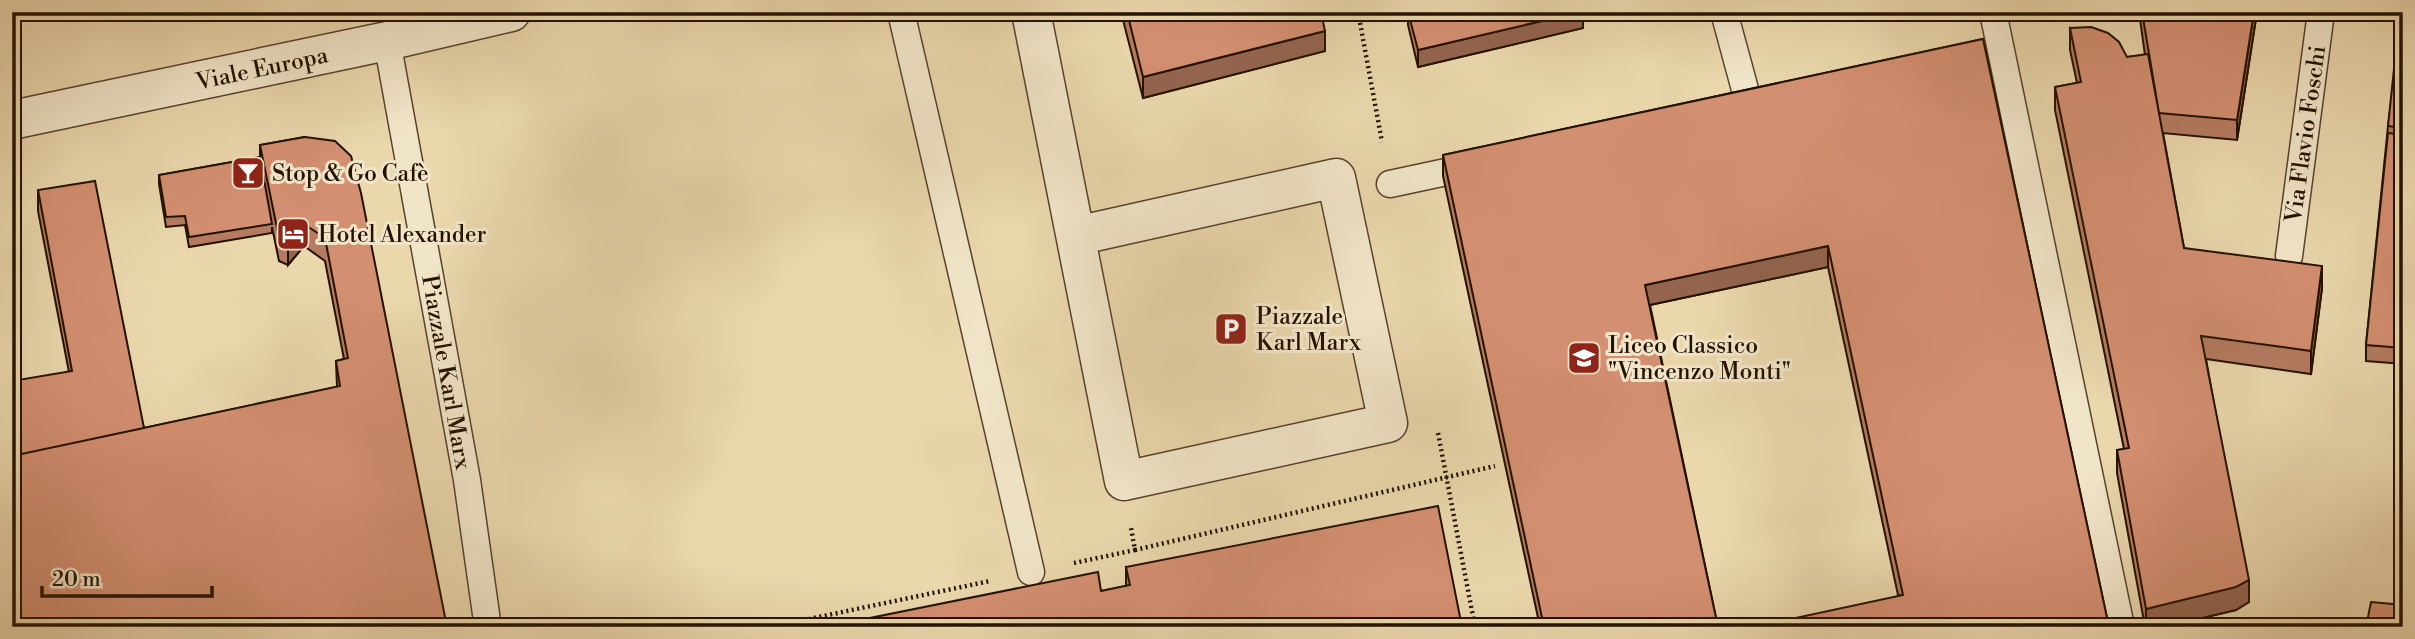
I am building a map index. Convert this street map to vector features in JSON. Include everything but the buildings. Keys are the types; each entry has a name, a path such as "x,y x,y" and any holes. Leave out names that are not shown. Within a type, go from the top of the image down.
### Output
{"street":[{"name":"Viale Europa","path":"12,120 387,41 511,12"},
{"path":"1031,12 1124,481 1388,423 1336,178 1076,236"}],"lane":[{"path":"901,12 1031,572"},
{"path":"1724,12 1750,108"},
{"path":"1993,12 2120,627"},
{"name":"Via Flavio Foschi","path":"2289,256 2322,12"},
{"name":"Piazzale Karl Marx","path":"387,41 467,480 486,621"},
{"path":"1974,58 2000,52"},
{"path":"1723,114 1776,102"},
{"path":"1390,184 1497,162"}],"path":[{"path":"1358,12 1378,120"},
{"path":"771,627 1135,550 1495,466"},
{"path":"1124,481 1135,550"}],"place":[{"name":"Stop & Go Cafè","path":"248,173"},
{"name":"Hotel Alexander","path":"293,234"},
{"name":"Piazzale Karl Marx","path":"1231,329"},
{"name":"Liceo Classico \"Vincenzo Monti\"","path":"1584,358"}]}
